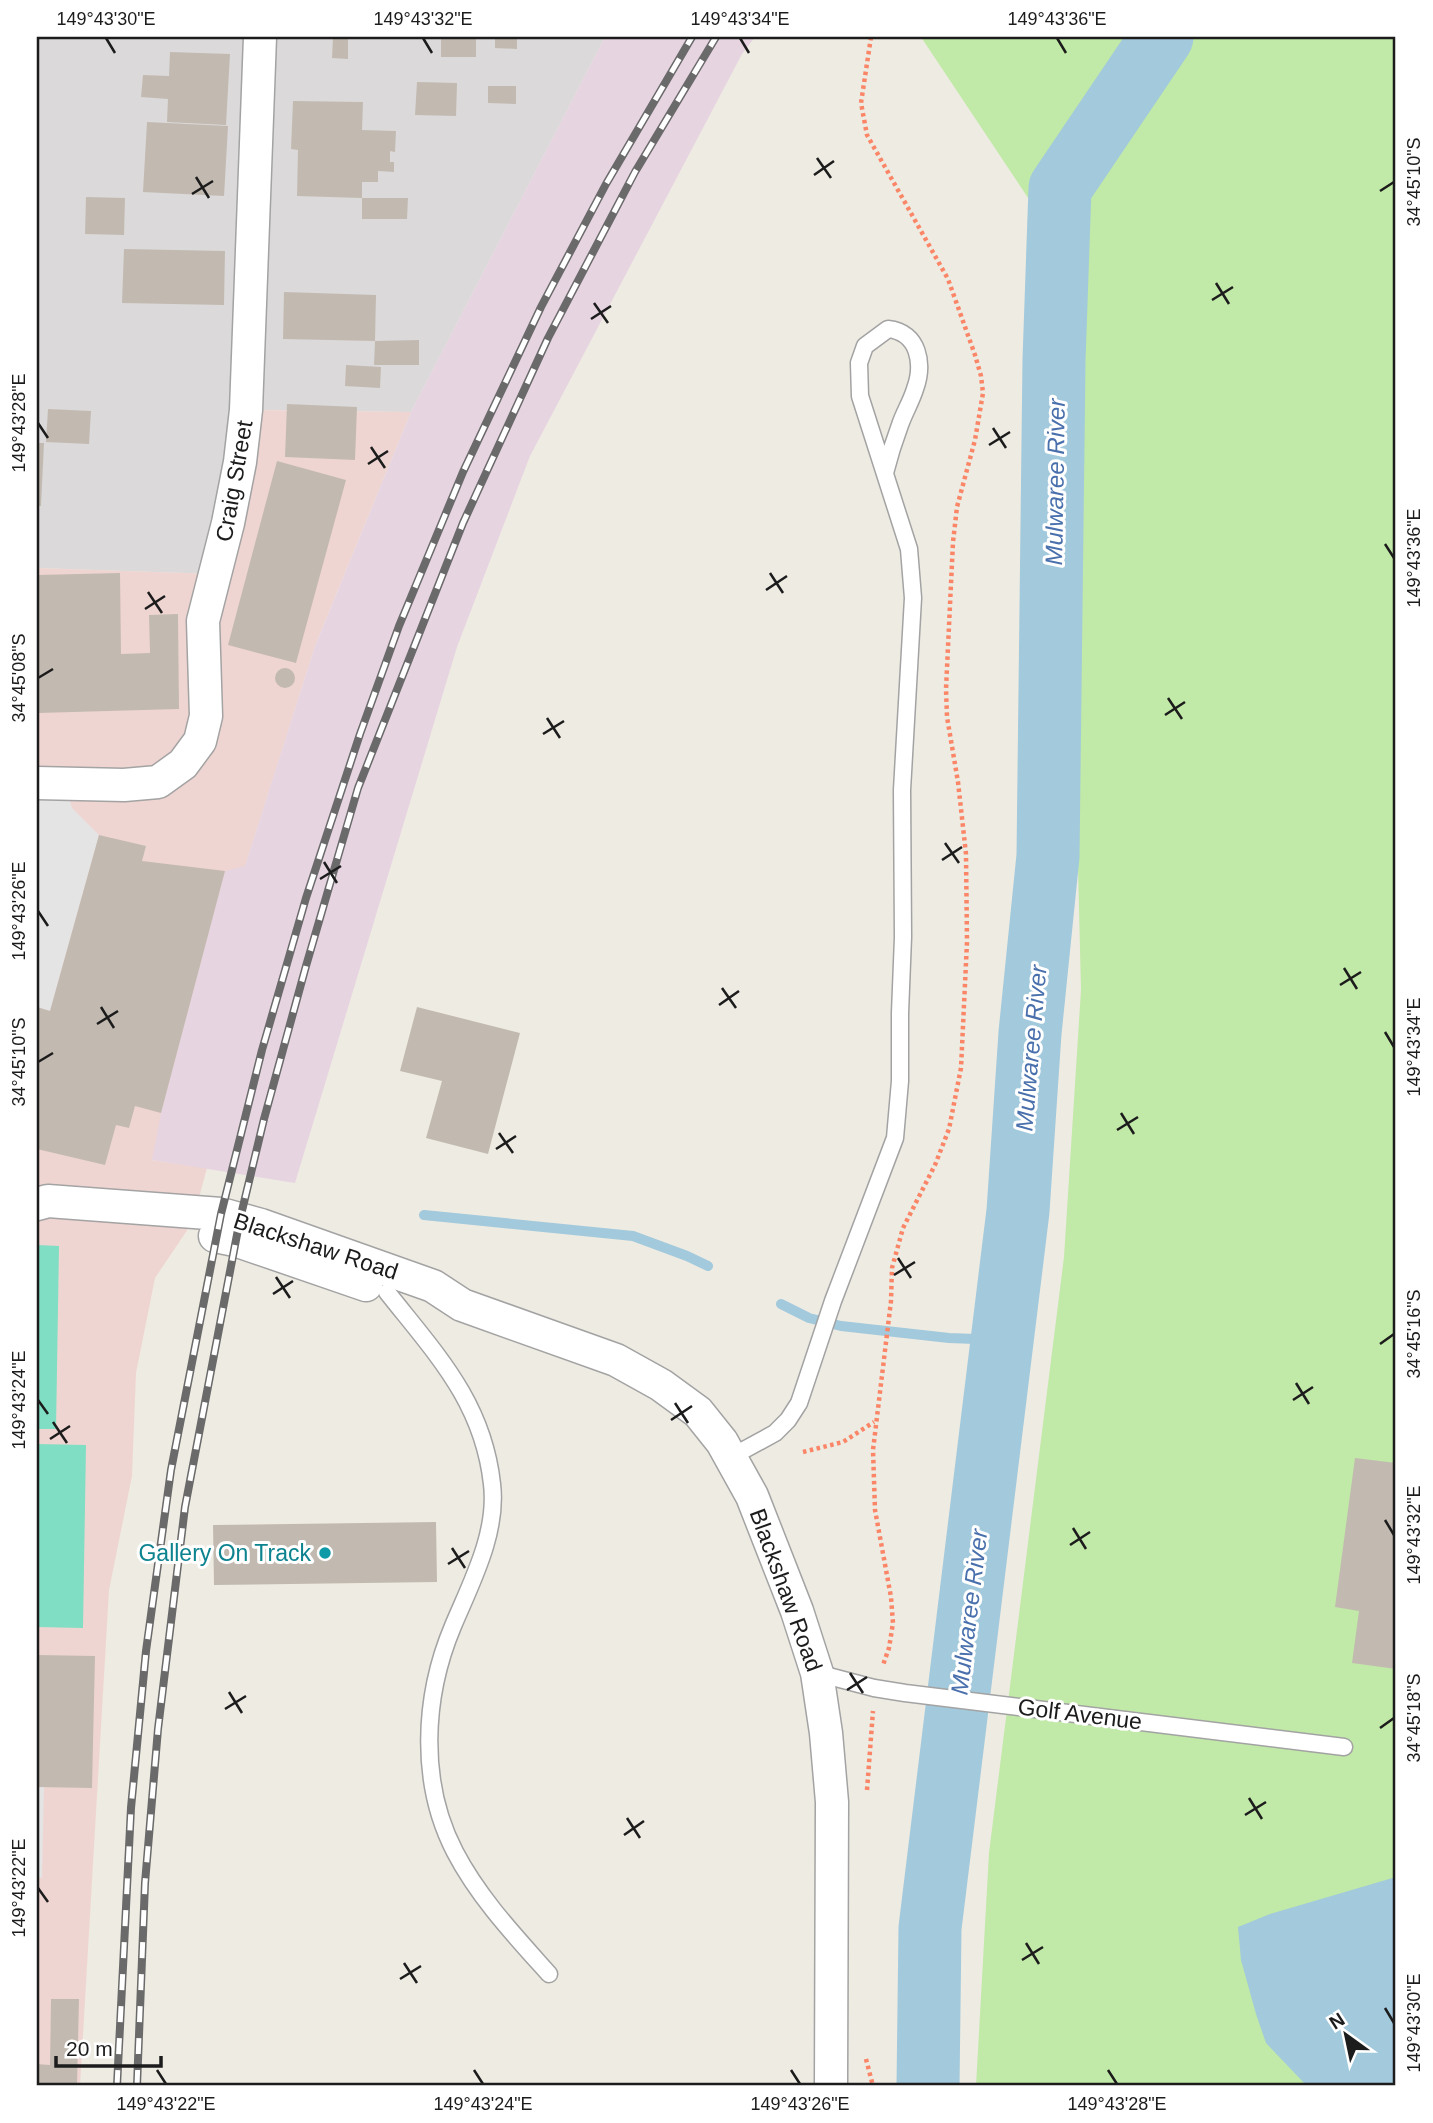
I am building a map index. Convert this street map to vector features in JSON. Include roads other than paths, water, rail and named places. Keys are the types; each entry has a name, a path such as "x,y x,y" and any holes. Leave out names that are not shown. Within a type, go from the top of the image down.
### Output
{"street":[{"name":"Craig Street","path":"37,783 124,785 158,782 183,764 200,741 206,716 203,621 228,523 240,462 246,410 260,37"},
{"name":"Blackshaw Road","path":"37,1204 48,1201 220,1214 433,1286 462,1306"},
{"name":"Blackshaw Road","path":"37,1221 180,1232 235,1240 423,1304 462,1306 595,1351 637,1370 698,1412 732,1457 762,1518 817,1673 832,1802 831,2086"}],"lane":[{"path":"732,1457 775,1433 799,1403 833,1301 895,1138 900,1081 903,937 902,790 913,598 909,549 860,396 859,363 865,346 888,329 899,330 913,342 918,355 919,374 885,473"},
{"path":"387,1292 465,1395 483,1438 493,1487 493,1512 488,1534 441,1655 435,1679 429,1728 432,1781 437,1804 450,1840 469,1875 486,1900 548,1974"},
{"name":"Golf Avenue","path":"817,1673 905,1693 1344,1747"}],"water":[{"path":"1396,1877 1396,2086 1307,2086 1266,2043 1241,1960 1238,1927 1270,1914"}],"waterway":[{"name":"Mulwaree River","path":"928,2086 930,1928 1018,1211 1030,1033 1048,856 1054,360 1060,188 1162,37"},
{"path":"424,1215 633,1236 708,1266"},
{"path":"781,1304 809,1318 841,1326 949,1338 1002,1340"}],"railway":[{"path":"117,2086 131,1808 146,1651 171,1470 221,1214 262,1050 306,898 360,734 399,626 463,472 541,307 606,184 692,37"},
{"path":"137,2086 145,1883 158,1729 185,1507 240,1219 306,966 358,788 463,523 548,338 635,172 716,37"}],"place":[{"name":"Gallery On Track","path":"325,1553"}]}
